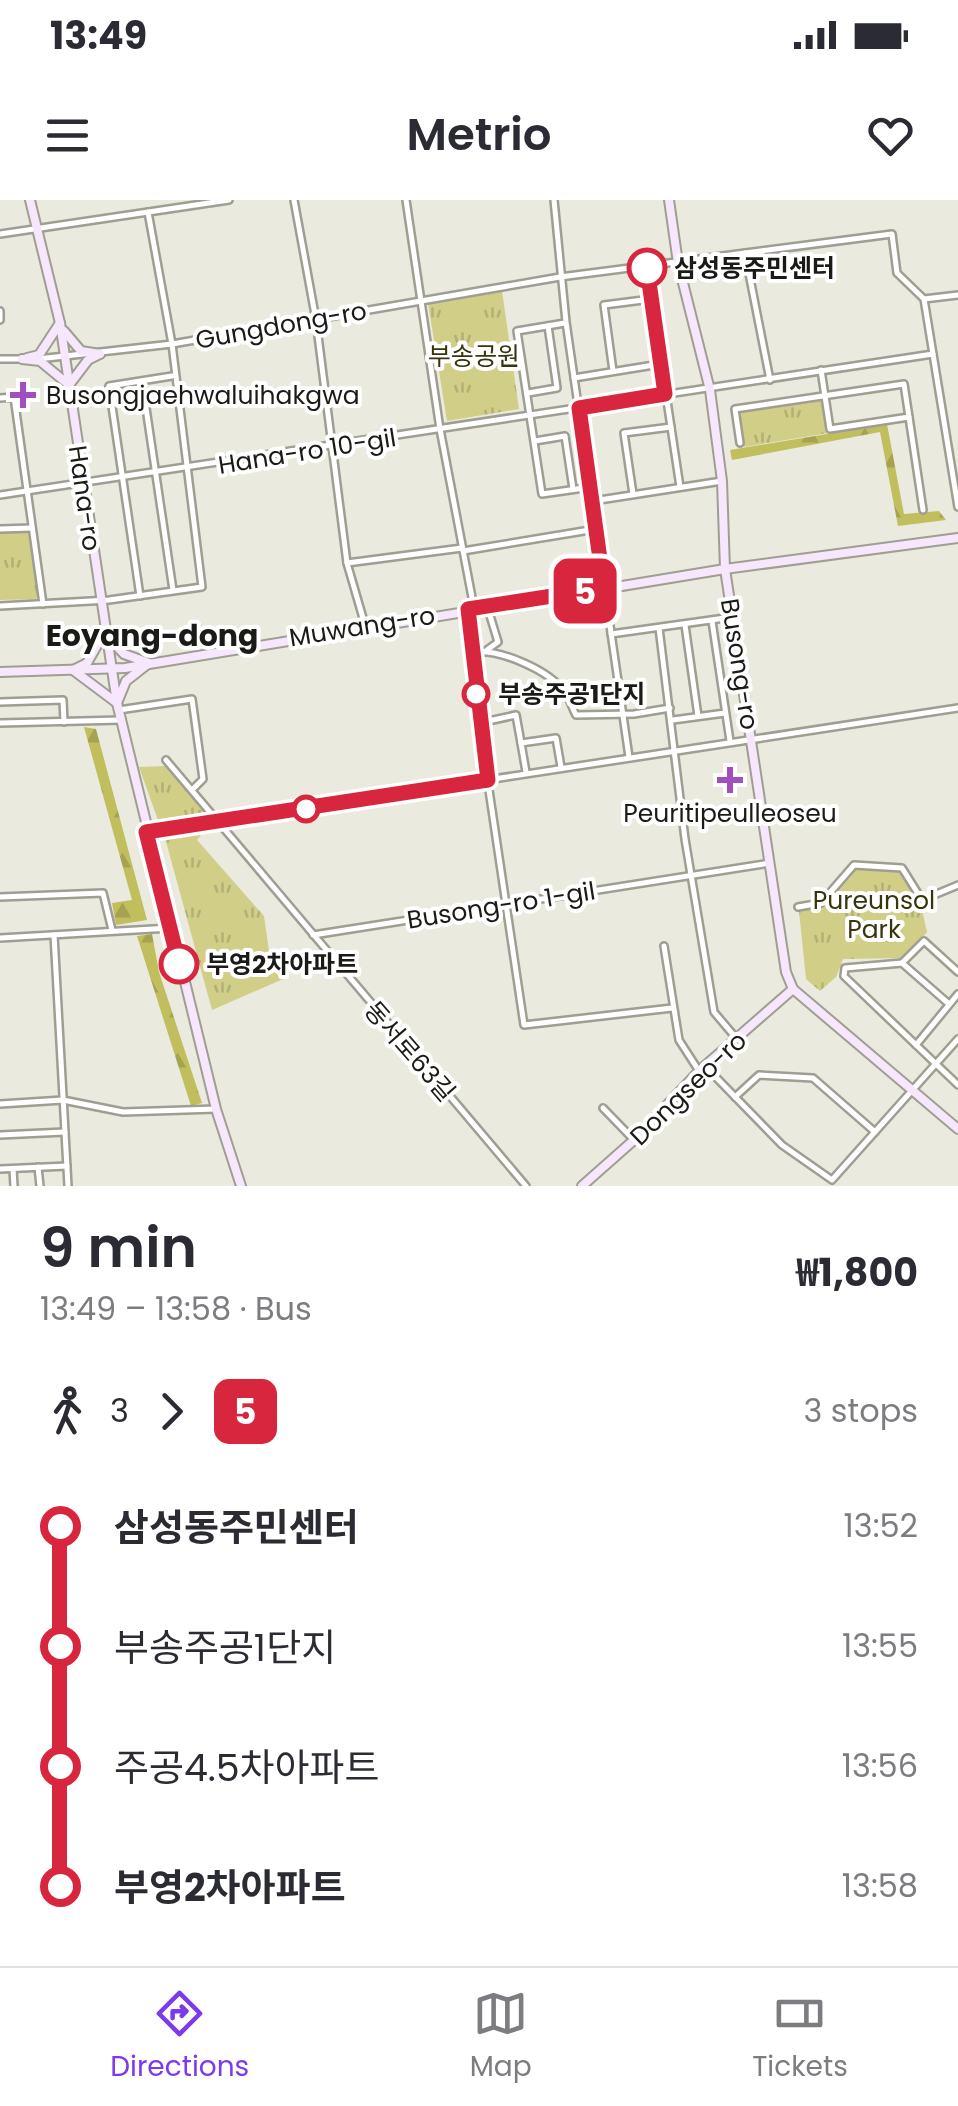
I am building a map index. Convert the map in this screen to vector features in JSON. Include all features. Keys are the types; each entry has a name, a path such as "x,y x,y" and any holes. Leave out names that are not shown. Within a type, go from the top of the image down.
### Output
{"street":[{"name":"Hana-ro","path":"30,200 60,322 110,670 170,928 216,1109 241,1186"},
{"path":"0,234 229,200"},
{"path":"294,200 316,320 347,563 364,625"},
{"path":"406,200 440,429 463,550 479,723 524,1025 672,1008"},
{"path":"554,200 566,322 629,756"},
{"name":"Busong-ro","path":"669,200 678,263 710,390 722,480 725,568 792,990"},
{"path":"0,606 99,601 202,587 172,376 172,344 148,212"},
{"name":"Gungdong-ro","path":"0,359 65,359 560,277 892,234 897,273 924,298"},
{"path":"746,253 770,380"},
{"path":"647,268 680,487"},
{"path":"958,295 924,298 958,507"},
{"path":"614,371 604,304 651,299"},
{"path":"0,311 0,320"},
{"path":"60,322 70,344 81,352 100,354"},
{"path":"22,359 39,355 60,322"},
{"path":"566,322 517,331 542,494 591,487"},
{"path":"528,393 557,388 548,326"},
{"path":"22,359 40,361 69,385 88,360 100,354"},
{"name":"Hana-ro 10-gil","path":"0,495 122,480 932,354"},
{"path":"574,378 661,364"},
{"path":"821,370 830,429 909,417"},
{"path":"140,596 109,386 172,376"},
{"path":"142,381 173,590"},
{"path":"740,444 736,409 904,384 924,510"},
{"path":"0,398 14,397 44,605"},
{"path":"633,494 624,433 671,426"},
{"path":"534,441 565,436 574,489"},
{"path":"593,501 722,480"},
{"path":"0,529 32,528"},
{"path":"347,563 596,529"},
{"name":"Muwang-ro","path":"0,672 110,670 725,568 958,538"},
{"path":"472,652 486,650 498,642 487,606"},
{"path":"611,634 732,617"},
{"path":"712,621 730,741"},
{"path":"684,624 698,716"},
{"path":"659,628 714,1012 736,1039"},
{"path":"119,711 73,670 88,663 104,632 124,654 148,663"},
{"path":"486,650 549,677 565,692 576,715 670,708"},
{"path":"119,711 126,681 148,663"},
{"path":"0,724 64,722 192,699 203,779 193,789"},
{"path":"0,702 63,700 64,722"},
{"path":"146,832 958,708"},
{"path":"672,720 725,714"},
{"path":"479,723 516,715 526,772"},
{"path":"522,743 556,738 561,767"},
{"name":"동서로63길","path":"166,760 526,1186"},
{"name":"Busong-ro 1-gil","path":"312,936 770,863"},
{"path":"798,907 821,903 854,865 902,868 922,900 958,885"},
{"path":"0,897 103,893 113,932"},
{"path":"0,938 170,928"},
{"path":"54,935 68,1186"},
{"path":"902,963 924,941 958,972"},
{"path":"664,946 679,1040 702,1068 782,1145 832,1180 958,1039"},
{"path":"949,1004 902,963 845,968 844,976 958,1085"},
{"path":"792,990 958,1129"},
{"name":"Dongseo-ro","path":"582,1186 634,1140 702,1068 792,990"},
{"path":"916,1045 958,994"},
{"path":"735,1097 760,1075 813,1078 874,1132"},
{"path":"0,1104 63,1100 123,1112 216,1109"},
{"path":"603,1108 634,1140"},
{"path":"0,1135 65,1132"},
{"path":"0,1170 67,1166"},
{"path":"38,1167 40,1186"},
{"path":"13,1169 14,1186"}],"green space":[{"name":"부송공원","path":"502,291 519,409 447,421 428,303"},
{"path":"822,398 828,433 744,447 739,411"},
{"path":"887,424 904,514 939,511 946,520 898,526 880,432 732,460 730,450"},
{"path":"0,531 30,532 38,595 36,599 0,600"},
{"path":"84,727 96,729 147,920 116,925 112,903 132,900"},
{"path":"165,766 207,815 158,820 139,767"},
{"path":"205,830 197,840 264,916 269,951 290,976 212,1010 165,838"},
{"name":"Pureunsol Park","path":"856,867 900,871 922,910 927,932 907,958 843,959 836,977 820,991 806,979 799,911 822,906"},
{"path":"152,934 159,972 202,1103 191,1106 137,936"}],"bus line":[{"name":"5","path":"179,964 146,832 488,780 468,609 604,588 579,408 665,394 647,268"}],"place":[{"name":"삼성동주민센터","path":"647,268"},
{"name":"Busongjaehwaluihakgwa","path":"23,395"},
{"name":"부송주공1단지","path":"476,694"},
{"name":"Peuritipeulleoseu","path":"730,780"},
{"name":"부영2차아파트","path":"179,964"}],"district":[{"name":"Eoyang-dong","path":"152,636"}]}
